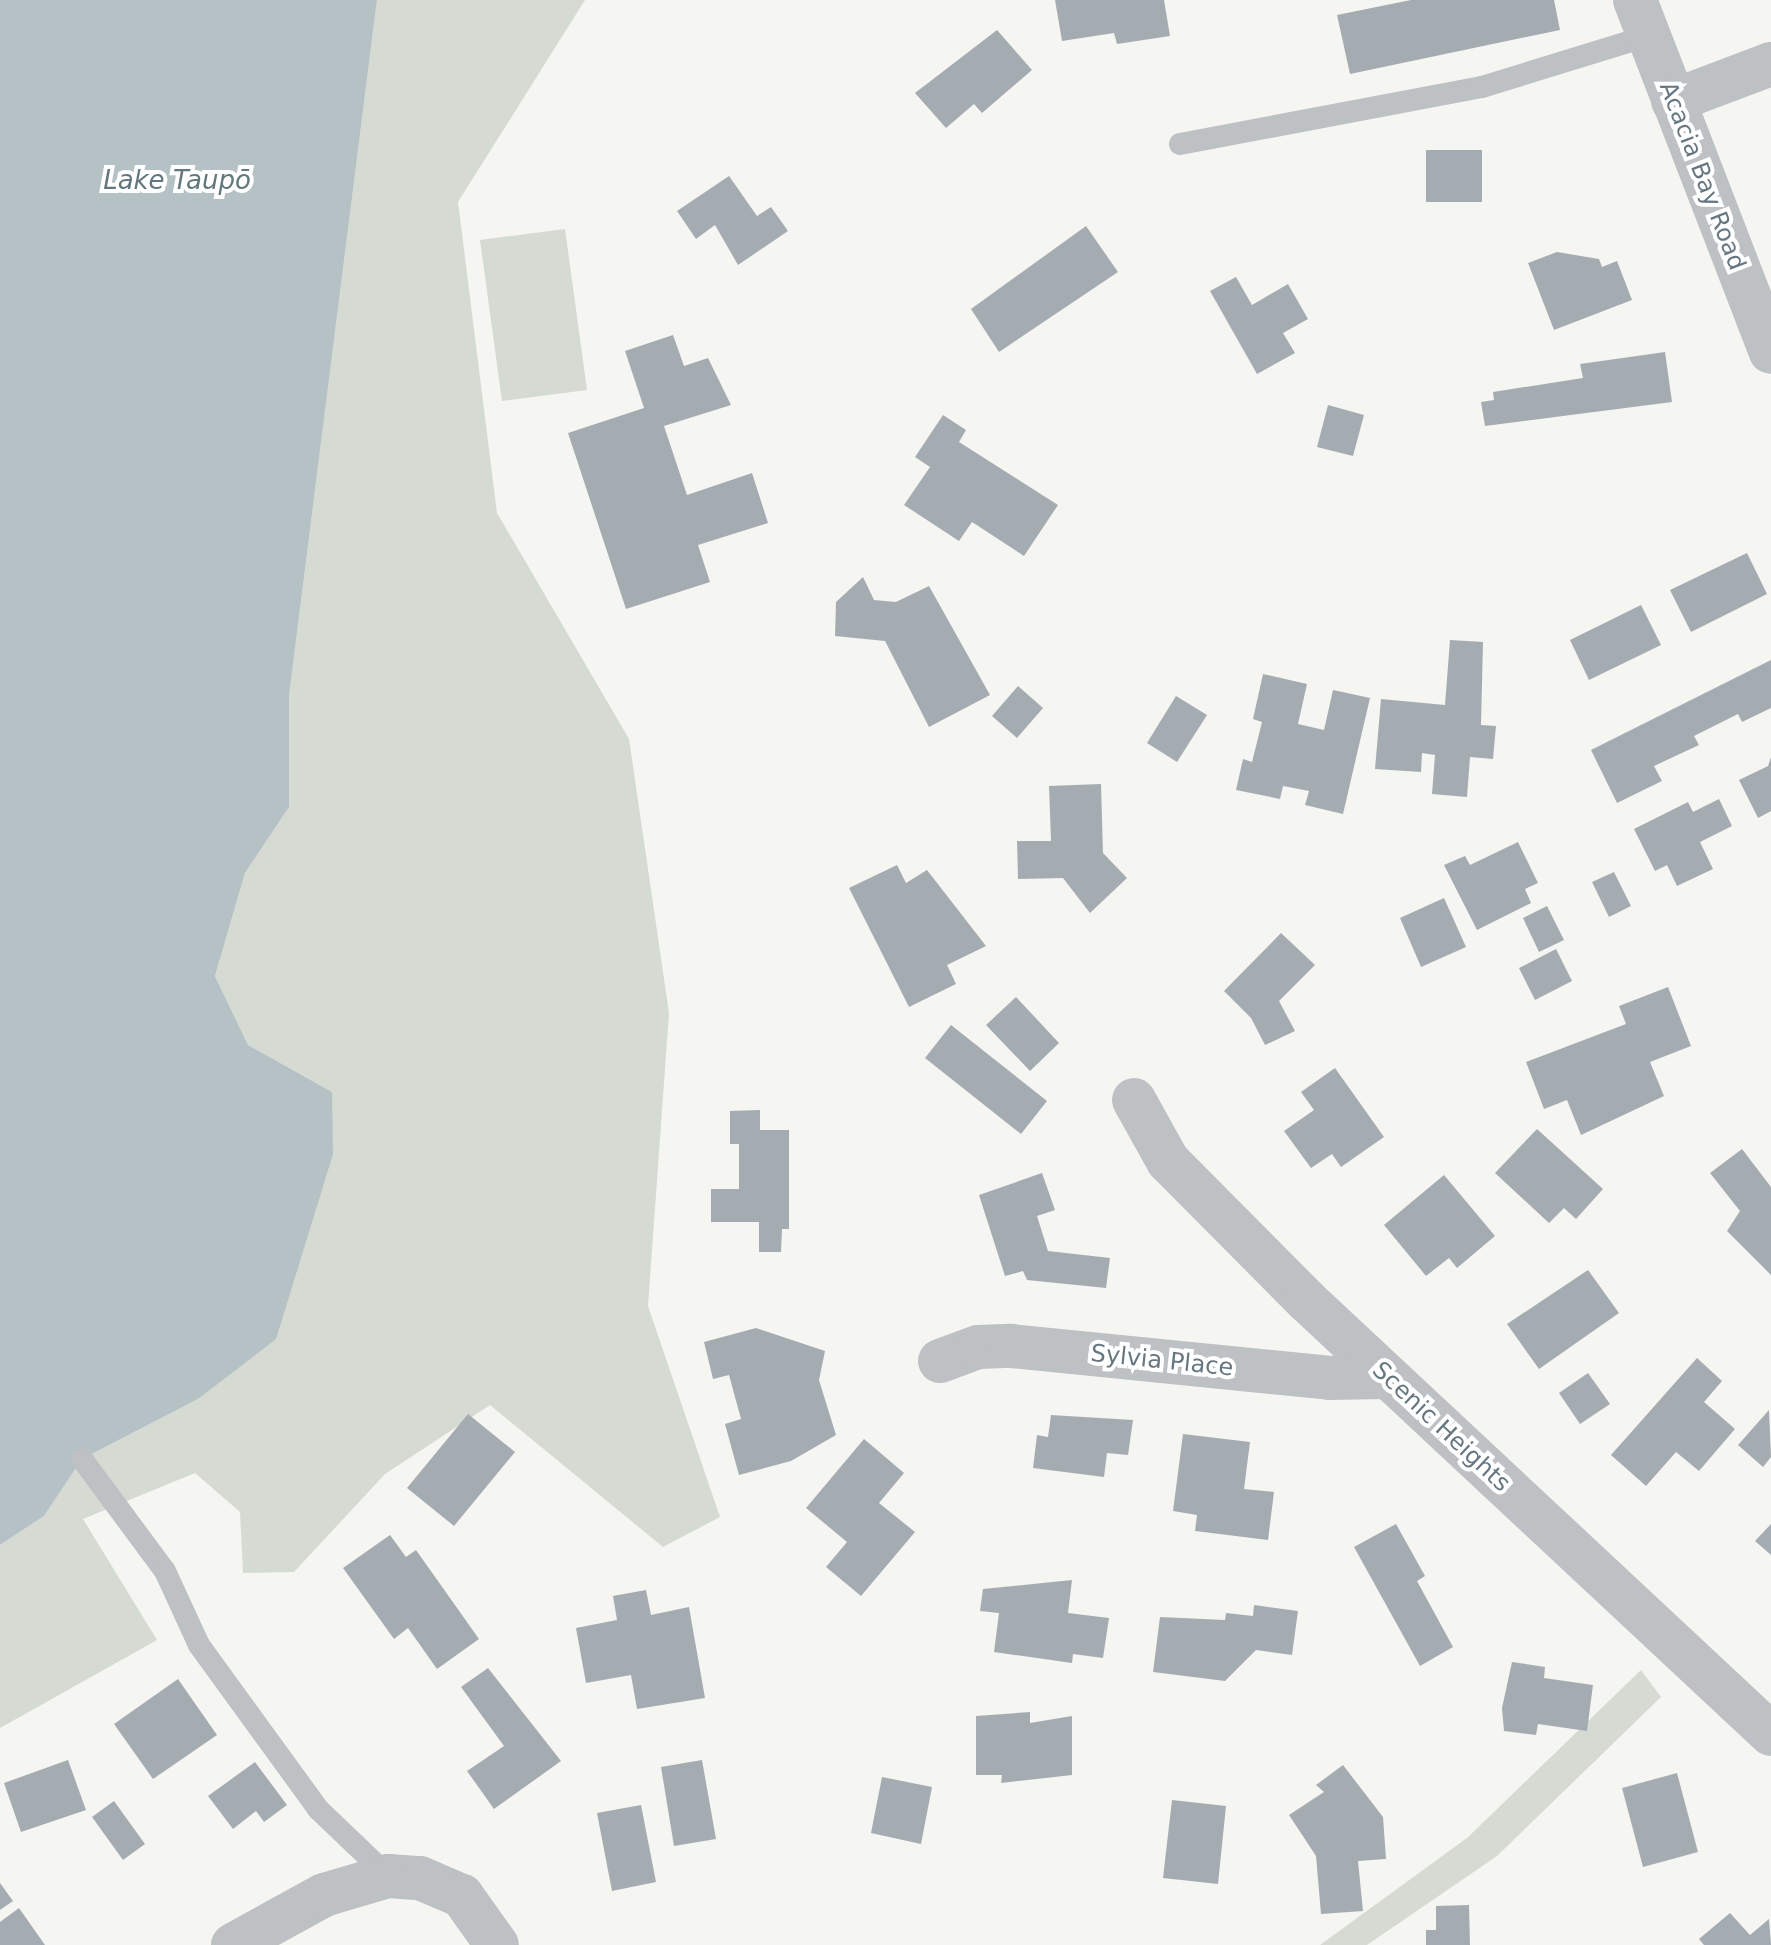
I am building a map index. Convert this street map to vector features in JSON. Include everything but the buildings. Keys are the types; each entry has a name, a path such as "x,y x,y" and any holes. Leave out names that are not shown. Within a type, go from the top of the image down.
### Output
{"street":[{"name":"Acacia Bay Road","path":"1642,18 1771,352"},
{"path":"1673,101 1771,64"},
{"name":"Scenic Heights","path":"1134,1100 1168,1161 1385,1377 1771,1734"},
{"name":"Sylvia Place","path":"940,1361 978,1347 1011,1346 1330,1378 1385,1377"},
{"path":"233,1945 324,1895 388,1876 420,1878 462,1896 497,1945"}],"lane":[{"path":"1180,144 1453,94 1642,18"},
{"path":"82,1459 165,1571 199,1645 318,1809 388,1876"}],"shaded area":[{"path":"377,0 585,0 458,202 497,513 629,739 669,1013 648,1306 720,1517 663,1547 490,1405 385,1474 294,1572 243,1573 240,1512 195,1473 83,1519 157,1640 0,1728 0,1545 44,1516 82,1459 198,1399 332,1092 248,1045 215,976 245,873 289,807 289,696"},
{"path":"565,229 587,390 502,401 480,240"},
{"path":"1641,1670 1661,1697 1497,1856 1367,1945 1320,1945 1467,1838"}],"water":[{"name":"Lake Taupō","path":"0,0 377,0 289,696 289,807 245,873 215,976 248,1045 332,1092 333,1154 276,1339 198,1399 82,1459 44,1516 0,1545"}]}
